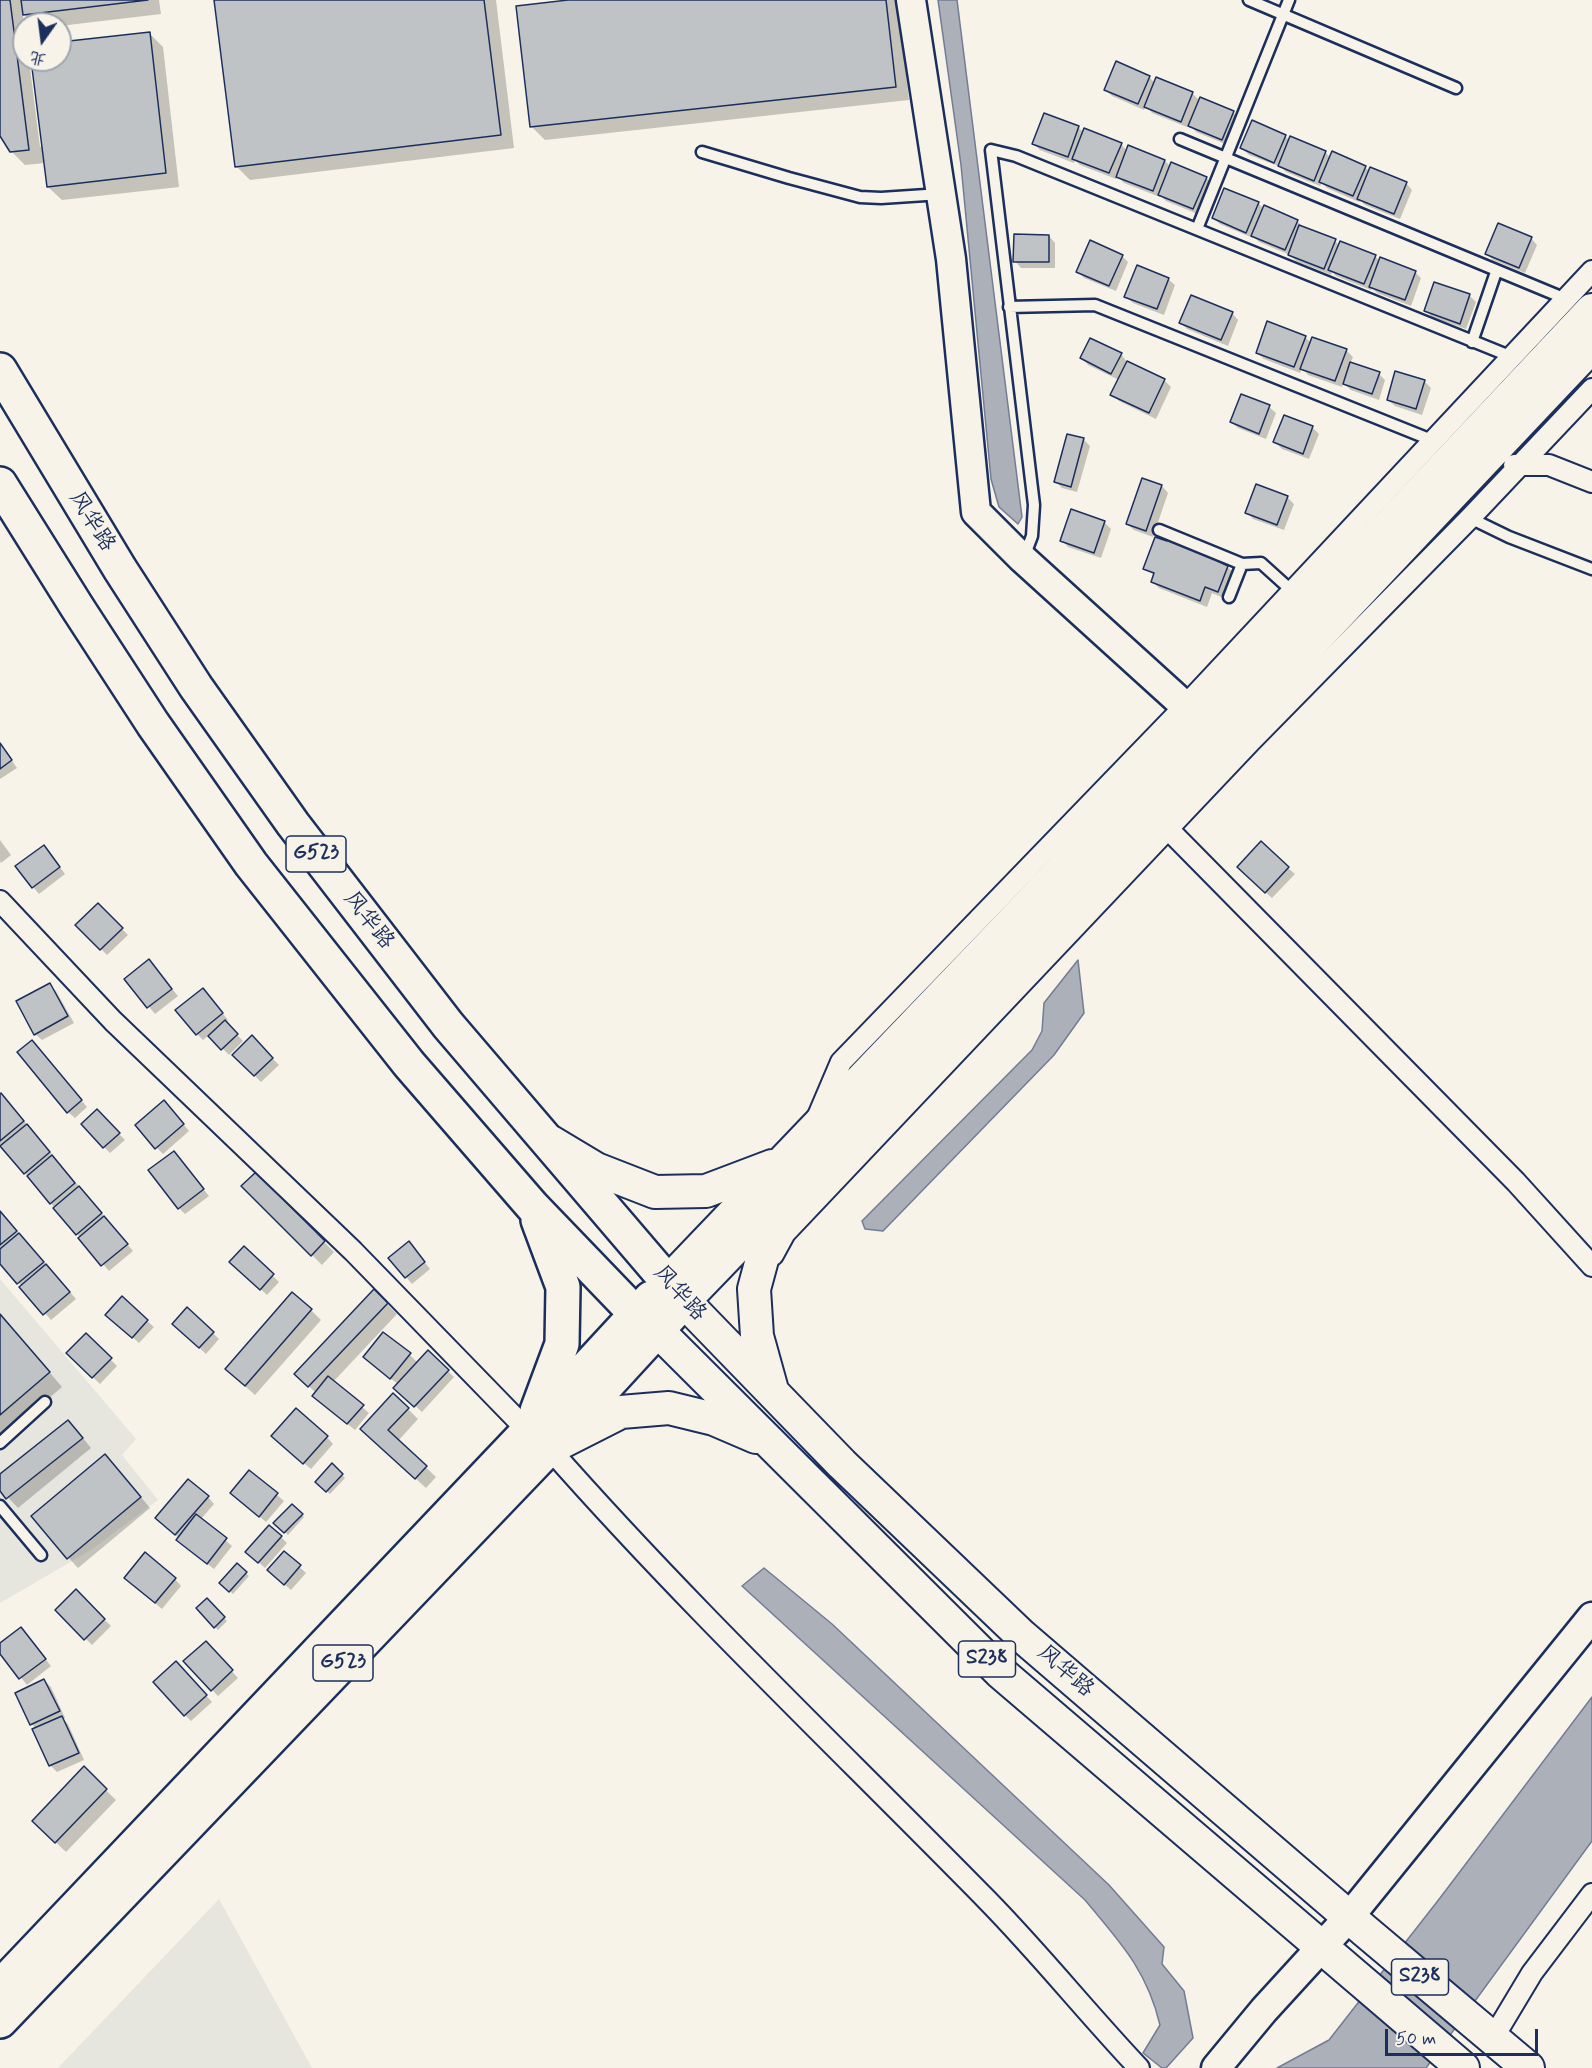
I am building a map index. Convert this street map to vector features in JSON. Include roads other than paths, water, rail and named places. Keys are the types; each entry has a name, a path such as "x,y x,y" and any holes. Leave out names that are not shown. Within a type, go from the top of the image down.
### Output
{"highway":[{"name":"风华路","path":"0,370 43,445 196,687 280,806 448,1025 676,1292"},
{"name":"风华路","path":"0,484 77,608 147,714 251,864 409,1064 533,1207 646,1321"},
{"path":"533,1207 563,1287 562,1344 539,1440"},
{"name":"G523","path":"0,2021 539,1440 646,1321 676,1292"},
{"name":"G523","path":"0,1987 539,1440"}],"main road":[{"path":"676,1292 777,1204 972,1002 1220,722 1579,304"},
{"path":"676,1292 782,1162 810,1132 1480,465 1592,346"},
{"path":"542,1137 596,1168 655,1192 706,1191 782,1162"},
{"path":"773,1393 756,1336 754,1289 777,1204"},
{"name":"风华路","path":"676,1292 842,1464 1022,1636 1528,2068"},
{"name":"风华路","path":"646,1321 1000,1672 1462,2065"},
{"path":"539,1440 621,1412 669,1408 714,1419 770,1442"},
{"path":"1462,2065 1484,2031"}],"street":[{"path":"911,0 951,259 976,512 1023,559 1220,722"},
{"path":"754,1289 785,1233 1168,829 1220,722 1292,591 1512,357 1579,304 1592,271"},
{"path":"1220,722 1470,518 1592,389"},
{"path":"1480,465 1549,465 1592,482"},
{"path":"1168,829 1516,1182 1592,1266"},
{"path":"0,902 113,1021 354,1251 539,1440 616,1526 728,1641 990,1902 1140,2068"},
{"path":"1216,2068 1264,2010 1332,1956 1592,1617"},
{"path":"1484,2031 1592,1894"}],"lane":[{"path":"1249,0 1456,88"},
{"path":"1197,229 1289,0"},
{"path":"1180,139 1496,272 1579,304"},
{"path":"1023,559 1032,536 1034,505 992,150 1016,156 1512,357"},
{"path":"702,152 860,197 941,194"},
{"path":"1472,342 1496,272"},
{"path":"1009,307 1095,305 1434,441"},
{"path":"1470,518 1509,537 1592,569"},
{"path":"1160,530 1242,564 1261,563 1292,591"},
{"path":"1229,597 1242,564"},
{"path":"0,1443 45,1402"},
{"path":"0,1506 41,1555"}]}
